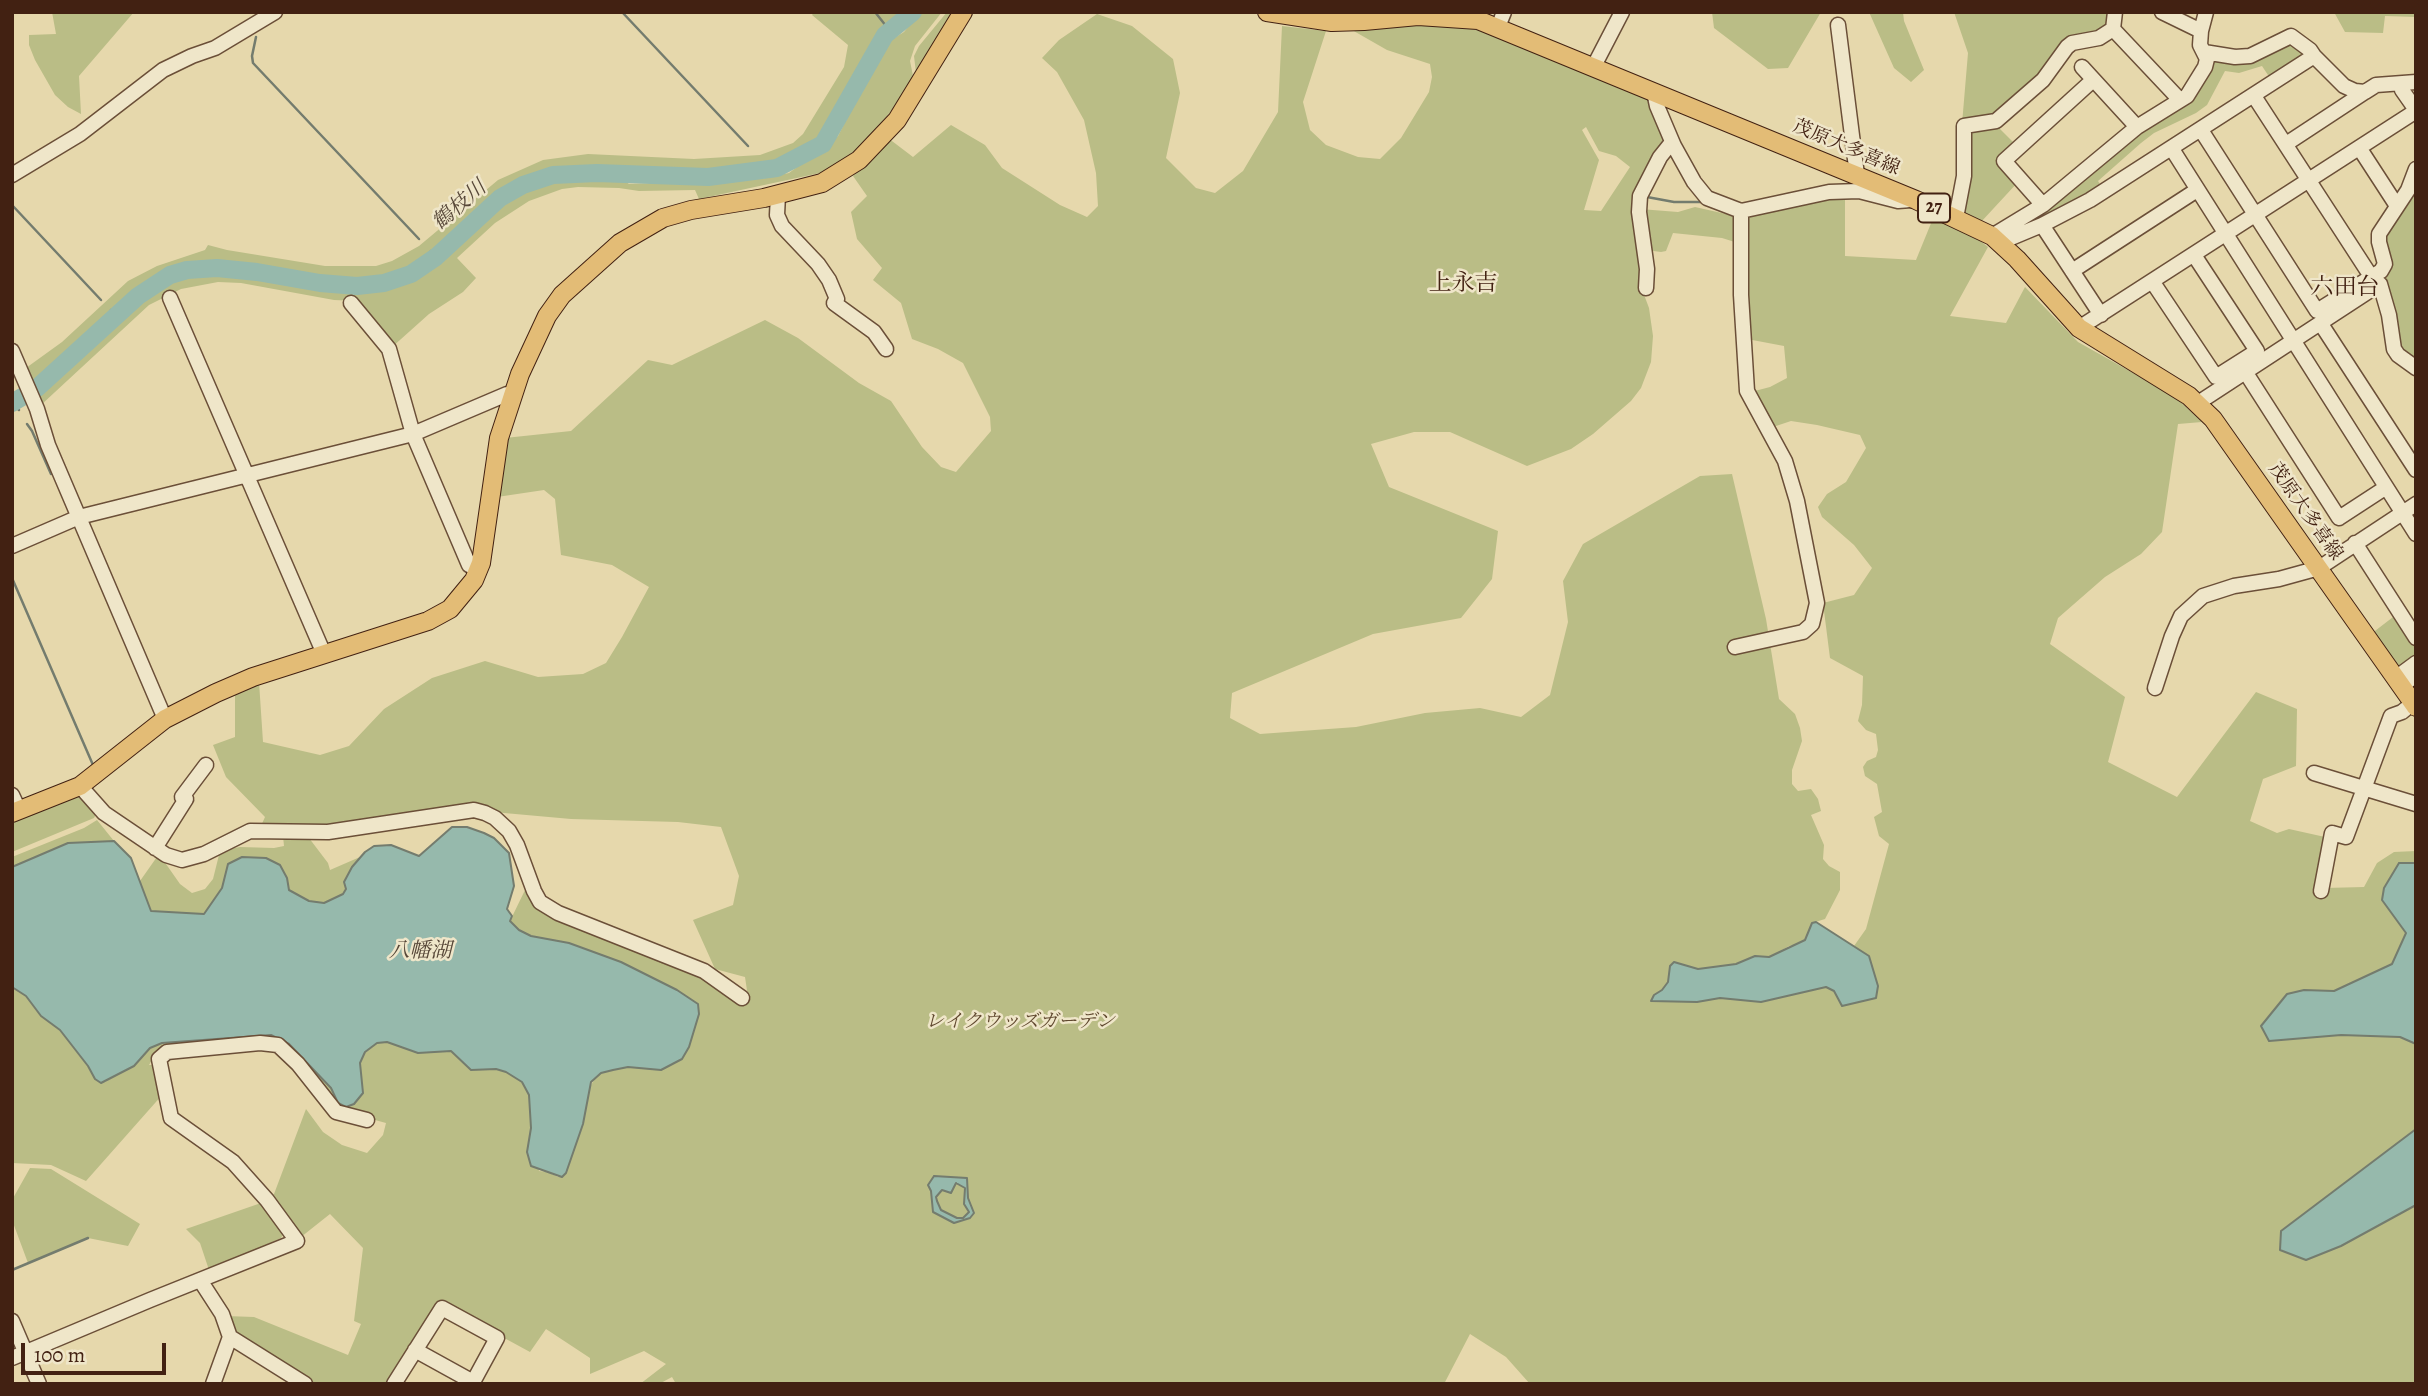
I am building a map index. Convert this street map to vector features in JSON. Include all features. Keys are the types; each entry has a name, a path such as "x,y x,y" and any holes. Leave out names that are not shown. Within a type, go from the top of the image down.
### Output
{"main road":[{"path":"15,806 80,786 165,719 253,677 428,621 450,609 474,580 478,570 489,517 499,438 534,342 562,295 620,243 663,218 691,210 778,195 822,183 859,160 897,120 963,12"},
{"name":"茂原大多喜線","path":"1267,12 1332,22 1419,14 1478,20 1501,19 1594,66 1916,200 1996,240 2079,328 2198,403 2213,419 2319,568 2405,679 2414,705"}],"street":[{"path":"12,175 80,134 163,71 215,48 275,12"},
{"path":"1594,66 1622,12"},
{"path":"2113,29 2115,12"},
{"path":"2162,12 2200,31"},
{"path":"1996,240 2137,127 2187,96 2202,74 2207,59 2200,45 2200,31 2206,12"},
{"path":"1838,25 1857,175"},
{"path":"2113,29 2180,100"},
{"path":"1956,218 1964,176 1964,126 1996,121 2043,80 2072,43 2099,38 2113,29"},
{"path":"2204,52 2235,57 2250,56 2291,37 2310,50 2344,86 2365,92"},
{"path":"1996,240 2042,225 2090,200 2314,56"},
{"path":"2082,66 2137,127"},
{"path":"2043,205 2004,161 2093,80"},
{"path":"2286,144 2376,85 2410,83"},
{"path":"2079,328 2416,111 2402,90 2410,83"},
{"path":"1654,92 1672,142 1700,192 1707,198 1741,211 1829,192 1859,191 1898,201 1916,200"},
{"path":"2254,96 2372,278"},
{"path":"2201,130 2317,311 2381,271 2385,264 2378,242 2379,234 2408,190 2416,169"},
{"path":"1646,288 1647,269 1639,212 1640,196 1660,157 1672,142"},
{"path":"2172,149 2416,534"},
{"path":"2360,149 2397,206"},
{"path":"2072,271 2197,190"},
{"path":"778,195 777,215 782,226 829,279 836,299 834,303 874,332 886,349"},
{"path":"1735,647 1802,632 1812,624 1817,604 1797,501 1786,461 1746,391 1741,295 1741,211"},
{"path":"2042,225 2101,315"},
{"path":"2152,281 2216,377 2257,351 2194,255"},
{"path":"2198,403 2380,284 2389,315 2394,349 2416,368"},
{"path":"170,298 324,654"},
{"path":"351,303 389,349 414,434 469,565 478,570"},
{"path":"2321,324 2416,470"},
{"path":"12,351 37,409 48,445 165,719"},
{"path":"2246,373 2339,518 2385,488"},
{"path":"12,546 79,517 414,434 507,394 513,396"},
{"path":"2155,688 2180,616 2192,604 2213,591 2319,568 2416,504"},
{"path":"2355,543 2416,638"},
{"path":"2405,679 2416,663"},
{"path":"2321,891 2332,833 2346,837 2391,716 2414,705"},
{"path":"155,848 186,799 181,797 206,765"},
{"path":"2314,773 2416,804"},
{"path":"80,786 104,813 166,855 182,860 204,854 250,831 328,832 474,810 495,818 509,831 540,902 558,913 704,971 742,998"},
{"path":"19,1355 297,1241 267,1200 233,1162 171,1118 159,1059 167,1052 260,1042 278,1045 298,1064 336,1112 366,1121"},
{"path":"200,1280 222,1314 230,1337 305,1384"},
{"path":"398,1382 415,1350 442,1308 497,1338 472,1383 415,1350"},
{"path":"12,1321 19,1355 40,1384"},
{"path":"213,1384 230,1337"}],"green space":[{"path":"52,12 134,12 79,76 81,114 55,95 29,45 29,35 56,34"},
{"path":"814,12 910,12 882,35 870,50 852,89 821,142 808,152 769,167 739,172 588,170 554,174 514,188 496,200 432,257 413,270 387,279 350,284 218,266 192,268 162,278 136,294 33,385 26,368 62,342 128,281 157,266 205,250 208,245 325,266 376,266 392,261 419,246 498,180 543,160 588,154 694,159 760,155 793,143 803,134 844,67 848,45 812,15"},
{"path":"920,12 942,12 915,46 910,61 913,76 896,105 865,143 840,165 820,173 699,199 695,190 639,191 578,187 562,189 529,201 495,223 457,258 476,278 463,292 429,314 391,348 357,301 334,300 241,283 218,282 181,289 149,305 41,405 36,391 146,293 168,282 206,272 228,272 337,290 381,287 396,283 432,265 453,248 492,208 516,192 537,183 575,176 619,177 629,184 760,179 789,173 838,136 859,95 860,86 879,52 904,32"},
{"path":"947,12 956,12 916,73 914,56 919,46"},
{"path":"1712,12 1821,12 1788,68 1768,69 1714,28"},
{"path":"1869,12 1903,12 1904,21 1924,70 1911,82 1894,68"},
{"path":"1954,12 2112,12 2109,28 2089,37 1995,118 1962,124 1968,53"},
{"path":"2334,12 2416,12 2416,17 2385,16 2383,33 2345,32"},
{"name":"レイクウッズガーデン","path":"1097,14 1132,26 1173,59 1180,93 1166,158 1196,188 1215,193 1243,171 1278,112 1282,26 1326,31 1303,102 1310,130 1326,145 1358,157 1380,159 1401,138 1429,92 1432,77 1430,64 1387,50 1352,30 1430,24 1470,27 1647,97 1670,142 1639,195 1643,292 1649,308 1653,336 1651,362 1641,388 1631,401 1593,434 1571,449 1527,466 1450,432 1414,432 1371,444 1389,487 1498,531 1492,579 1461,618 1373,634 1232,693 1230,718 1260,734 1356,727 1425,713 1480,708 1521,717 1550,695 1568,622 1563,581 1583,544 1700,476 1732,474 1766,619 1779,699 1795,714 1800,728 1802,741 1792,770 1792,784 1798,791 1811,789 1818,799 1821,811 1811,815 1824,845 1823,859 1840,872 1840,890 1825,919 1812,923 1805,940 1799,944 1789,946 1772,956 1751,957 1736,964 1698,969 1673,962 1668,982 1654,995 1652,1002 1697,1002 1720,998 1761,1002 1826,987 1834,991 1842,1006 1855,1002 1878,986 1869,957 1854,946 1866,929 1889,844 1879,836 1874,817 1882,812 1877,784 1865,776 1863,767 1867,761 1876,757 1876,734 1866,730 1858,721 1862,705 1863,676 1830,658 1823,603 1854,595 1872,568 1854,545 1822,517 1818,507 1827,494 1846,482 1866,448 1860,435 1817,425 1791,421 1770,428 1751,392 1770,387 1787,378 1784,346 1747,339 1744,219 1749,212 1845,194 1845,256 1916,260 1934,216 1969,232 1988,247 1950,316 2006,323 2025,287 2078,342 2174,396 2202,422 2178,424 2162,532 2141,554 2105,577 2058,618 2050,644 2125,697 2108,762 2177,797 2256,692 2297,709 2296,766 2263,779 2250,821 2277,833 2289,829 2334,839 2325,888 2364,887 2377,863 2394,852 2416,851 2416,863 2399,863 2382,900 2406,933 2392,964 2334,991 2304,990 2269,1041 2341,1035 2400,1037 2416,1044 2416,1129 2281,1231 2280,1249 2306,1260 2341,1246 2416,1205 2416,1384 1530,1384 1506,1357 1470,1334 1444,1384 676,1384 672,1377 659,1384 640,1384 666,1364 644,1351 590,1374 590,1358 546,1329 530,1352 440,1303 389,1384 313,1384 231,1332 226,1316 254,1317 348,1355 361,1324 354,1321 363,1248 330,1214 301,1237 271,1202 306,1109 323,1132 342,1145 367,1153 383,1135 386,1123 338,1110 280,1043 169,1048 152,1060 149,1065 158,1065 163,1094 86,1181 51,1165 12,1163 12,987 26,996 41,1016 60,1030 95,1079 106,1082 107,1078 134,1066 150,1048 162,1043 271,1035 289,1044 331,1088 338,1103 346,1107 354,1104 363,1093 360,1063 365,1052 377,1043 387,1042 418,1053 451,1051 471,1070 496,1069 522,1082 529,1095 531,1128 539,1171 558,1177 566,1173 583,1124 588,1090 596,1077 601,1073 628,1067 661,1069 682,1059 689,1047 699,1014 677,990 621,962 569,943 531,936 519,930 510,921 526,888 537,905 706,976 748,997 745,977 715,969 693,920 733,905 739,876 721,827 678,822 571,819 493,812 359,825 260,828 265,817 226,777 213,745 235,737 235,690 259,682 263,742 320,755 349,746 384,709 432,678 485,661 538,677 583,674 606,663 649,587 612,565 561,555 555,499 544,490 497,497 505,438 571,431 648,360 672,365 765,320 798,338 859,383 891,401 922,447 941,467 956,472 991,431 990,417 963,363 912,339 901,303 873,280 882,268 857,239 851,212 867,196 853,176 888,138 913,157 951,125 985,145 1002,168 1060,205 1087,217 1098,206 1096,173 1084,120 1057,72 1042,58 1059,40","holes":["1586,127 1599,151 1616,156 1630,167 1601,211 1584,210 1599,160 1582,130"]},
{"path":"2291,39 2307,53 2272,81 2262,66 2239,73 2225,71 2207,105 2154,133 2141,143 2098,181 2103,189 2004,235 2138,130 2187,101 2214,60"},
{"path":"1995,124 2016,145 2000,161 2018,182 1981,222 1961,211 1966,130"},
{"path":"2416,177 2416,364 2401,354 2383,278 2382,235"},
{"path":"1695,207 1735,216 1738,243 1722,238 1673,233 1666,251 1646,250 1640,209 1678,212"},
{"path":"2397,614 2416,643 2416,657 2403,668 2394,667 2371,634"},
{"path":"79,793 97,812 94,818 12,852 12,819"},
{"path":"97,820 114,841 68,843 12,867 12,857 84,828"},
{"path":"283,836 309,838 328,863 330,870 360,857 352,867 343,894 324,903 309,901 289,890 287,878 228,864 222,888 204,914 151,911 140,881 159,854 180,884 192,893 205,889 213,879 220,851 240,847 284,846"},
{"path":"30,1168 51,1169 140,1224 128,1246 88,1238 28,1263 12,1220 12,1200"},
{"path":"261,1203 285,1231 281,1238 209,1270 200,1243 186,1229"}],"water":[{"name":"八幡湖","path":"452,827 467,827 484,833 494,838 509,853 514,886 507,909 512,916 510,921 519,930 531,936 569,943 621,962 677,990 698,1004 699,1014 689,1047 682,1059 661,1070 628,1067 601,1073 591,1082 583,1124 566,1173 562,1177 531,1166 527,1152 531,1128 529,1095 522,1082 496,1069 471,1070 451,1051 418,1053 387,1042 377,1043 365,1052 360,1063 363,1093 354,1104 346,1107 338,1103 331,1088 289,1044 271,1035 162,1043 150,1048 134,1066 101,1083 95,1079 60,1030 41,1016 26,996 12,987 12,867 68,843 114,841 131,858 151,911 204,914 222,888 228,864 242,857 266,858 280,865 287,878 289,890 309,901 324,903 343,894 346,889 344,882 352,867 374,846 391,845 419,856"},
{"path":"2399,863 2416,863 2416,1044 2400,1037 2341,1035 2269,1041 2261,1026 2287,994 2304,990 2334,991 2392,964 2406,933 2382,900 2384,888"},
{"path":"1816,922 1869,956 1878,986 1876,998 1842,1006 1834,991 1826,987 1761,1002 1720,998 1697,1002 1651,1001 1668,982 1670,966 1674,962 1698,969 1736,964 1755,956 1769,957 1805,940 1812,923"},
{"path":"2416,1129 2416,1205 2341,1246 2306,1260 2280,1250 2281,1231"},
{"path":"934,1176 967,1178 968,1198 974,1213 970,1218 954,1223 933,1212 928,1185","holes":["956,1183 965,1188 964,1204 969,1212 963,1218 941,1210 936,1197 942,1190 951,1193"]}],"waterway":[{"path":"622,12 748,146"},
{"path":"875,12 890,31"},
{"name":"鶴枝川","path":"12,403 37,388 138,296 170,275 187,270 217,268 320,283 357,286 384,283 411,274 436,257 500,198 523,185 553,175 597,173 708,177 777,168 823,144 885,35 913,12"},
{"path":"256,37 253,63 419,239"},
{"path":"1647,197 1674,202 1702,202"},
{"path":"12,205 101,300"},
{"name":"鶴枝川","path":"431,251 436,257"},
{"path":"111,310 116,315"},
{"path":"12,403 19,410"},
{"path":"27,424 51,474"},
{"path":"12,578 93,765"},
{"path":"12,1270 88,1238"}],"district":[{"name":"上永吉","path":"1463,284"},
{"name":"六田台","path":"2345,288"}]}
